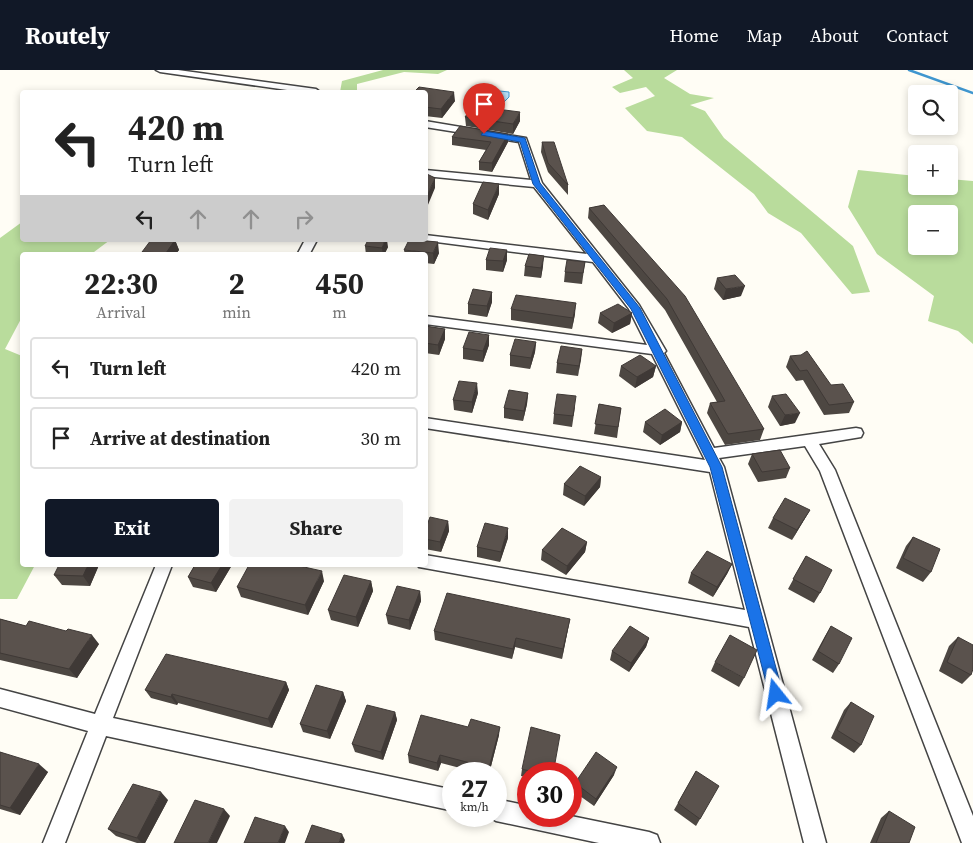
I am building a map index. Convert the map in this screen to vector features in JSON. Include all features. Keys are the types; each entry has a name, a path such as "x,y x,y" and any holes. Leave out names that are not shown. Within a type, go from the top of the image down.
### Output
{"street":[{"path":"160,70 302,90"},
{"path":"428,124 523,140 536,184 635,308 659,351 713,460 815,843"},
{"path":"428,173 536,184"},
{"path":"428,238 596,259"},
{"path":"428,320 659,351"},
{"path":"428,423 713,460 809,440 856,433"},
{"path":"809,440 827,470 973,843"},
{"path":"428,563 756,620"},
{"path":"54,843 163,567"},
{"path":"0,698 101,725 442,798"},
{"path":"507,812 649,843"}],"green space":[{"path":"383,70 447,70 438,74 404,72 357,84 357,90 340,90 342,81"},
{"path":"624,70 677,70 664,78 690,94 714,98 690,105 705,111 724,138 853,246 870,292 852,294 801,233 768,213 754,194 682,137 647,131 625,108 655,96 646,87 620,93 612,87 633,78"},
{"path":"858,170 908,175 908,195 958,195 958,180 973,181 973,344 958,331 928,321 934,296 877,254 848,207"},
{"path":"20,223 20,242 107,242 94,252 20,252 20,321 5,349 20,355 20,567 34,567 17,599 0,599 0,238"}],"water":[{"path":"471,88 509,92 509,97 504,102 468,98 466,95"}],"building":[{"path":"419,87 454,92 441,109 428,107 428,90 416,90"},
{"path":"473,106 520,112 513,124 465,117"},
{"path":"460,126 508,134 492,163 479,162 491,142 452,137"},
{"path":"542,142 554,142 568,185 548,163"},
{"path":"428,174 435,178 428,193"},
{"path":"483,182 499,184 488,210 473,204"},
{"path":"604,205 685,296 764,429 728,434 710,403 725,401 667,299 589,208"},
{"path":"150,242 174,242 167,252 142,252"},
{"path":"367,242 384,242 382,248 365,246"},
{"path":"408,242 438,242 433,253 404,250"},
{"path":"490,248 507,250 503,261 486,260"},
{"path":"529,254 544,256 541,268 525,266"},
{"path":"567,260 585,262 583,273 565,272"},
{"path":"735,275 745,286 726,289 717,278"},
{"path":"473,289 492,292 487,306 468,304"},
{"path":"516,295 576,303 573,318 511,309"},
{"path":"618,304 632,313 614,323 600,313"},
{"path":"428,326 445,329 438,345 428,343"},
{"path":"469,332 489,335 483,351 463,348"},
{"path":"515,339 536,342 531,358 510,355"},
{"path":"561,346 582,349 579,366 557,363"},
{"path":"807,351 831,385 843,384 854,402 829,405 807,370 800,371 790,356 801,355"},
{"path":"640,355 656,366 637,377 621,366"},
{"path":"459,381 477,383 472,402 453,400"},
{"path":"509,390 528,393 524,411 504,408"},
{"path":"557,394 576,396 573,416 554,414"},
{"path":"786,394 800,413 785,415 772,396"},
{"path":"599,404 621,408 618,427 595,424"},
{"path":"665,409 682,422 662,435 645,422"},
{"path":"780,450 790,468 762,472 752,454"},
{"path":"580,466 601,477 585,496 564,484"},
{"path":"785,498 810,510 797,530 773,518"},
{"path":"430,517 448,521 440,542 428,540"},
{"path":"485,523 508,528 501,552 477,547"},
{"path":"562,528 587,542 567,566 542,550"},
{"path":"913,537 940,549 931,572 903,558"},
{"path":"707,551 732,564 717,587 691,573"},
{"path":"806,556 832,570 820,593 793,579"},
{"path":"58,567 87,567 83,576 54,575"},
{"path":"194,567 221,567 211,583 188,577"},
{"path":"248,567 304,567 322,571 305,605 237,587"},
{"path":"344,575 371,581 356,617 328,610"},
{"path":"397,586 420,591 409,620 386,615"},
{"path":"447,593 570,619 563,649 516,638 513,649 434,631"},
{"path":"0,619 26,626 29,621 66,631 68,629 92,635 69,669 0,653"},
{"path":"630,626 649,638 631,663 612,651"},
{"path":"831,626 852,638 839,664 818,651"},
{"path":"730,635 757,650 744,678 715,662"},
{"path":"958,637 973,645 973,669 971,675 947,662"},
{"path":"166,654 286,682 268,719 172,694 171,697 145,690"},
{"path":"316,685 343,692 327,731 300,724"},
{"path":"851,702 874,716 861,745 837,730"},
{"path":"367,705 395,712 381,752 352,744"},
{"path":"421,715 468,727 471,719 500,727 491,762 466,762 440,755 437,763 408,755"},
{"path":"531,727 560,735 555,762 524,762"},
{"path":"0,752 39,764 10,808 0,805"},
{"path":"596,752 617,767 596,799 582,788 582,773"},
{"path":"696,771 719,786 700,819 678,803"},
{"path":"133,784 161,792 137,838 108,829"},
{"path":"195,800 224,809 208,843 174,843"},
{"path":"889,811 915,827 909,843 876,843"},
{"path":"255,817 285,826 278,843 244,843"},
{"path":"312,825 342,834 339,843 305,843"}],"waterway":[{"path":"909,70 973,93"}],"route":[{"path":"484,134 523,140 536,184 635,308 659,351 716,467 776,694"}]}
